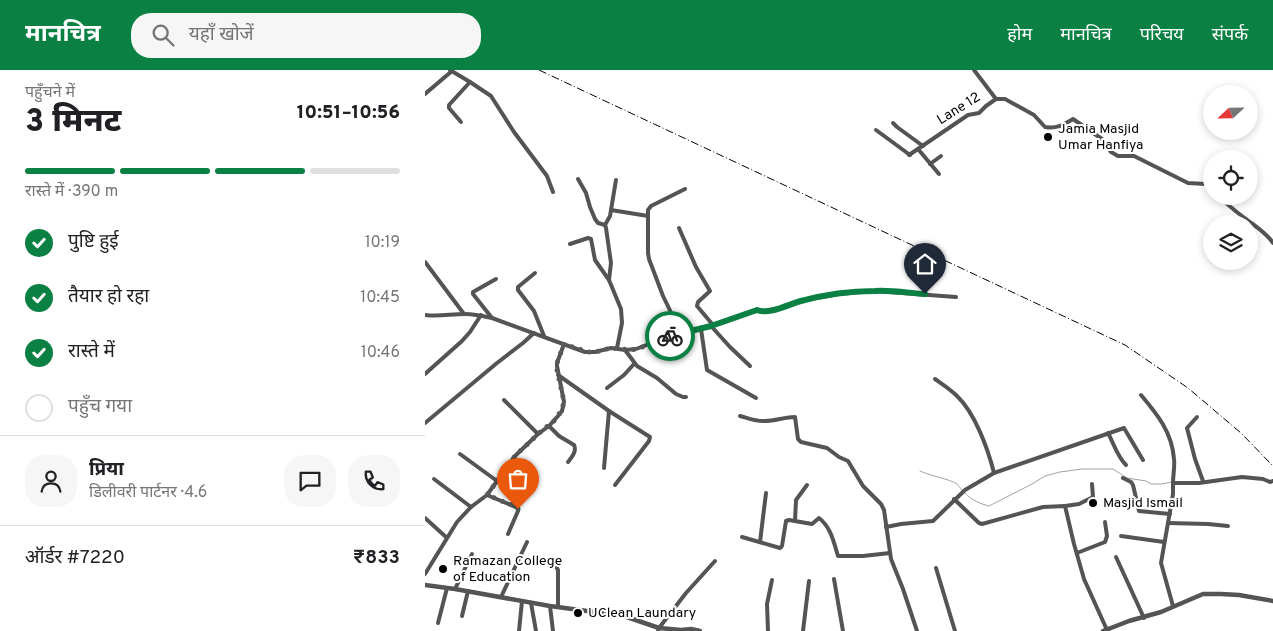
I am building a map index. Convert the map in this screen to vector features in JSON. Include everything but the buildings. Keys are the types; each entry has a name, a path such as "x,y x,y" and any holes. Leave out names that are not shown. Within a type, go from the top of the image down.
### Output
{"street":[{"path":"425,94 451,70 491,96 514,132 547,176 553,192"},
{"path":"974,70 996,100 1005,99 1025,109 1034,115 1045,128 1060,127 1073,119 1102,139 1111,152 1118,156 1134,156 1188,183 1203,184"},
{"path":"461,122 449,108 449,105 470,82"},
{"name":"Lane 12","path":"876,130 909,155 968,115 979,113 996,100"},
{"path":"893,123 923,146"},
{"path":"918,149 939,174"},
{"path":"930,164 941,156"},
{"path":"577,180 586,193 595,219 598,223 605,225"},
{"path":"605,225 611,210 615,180"},
{"path":"681,333 663,296 649,259 648,208 685,189"},
{"path":"1227,205 1260,230 1273,244"},
{"path":"611,210 648,216"},
{"path":"605,225 607,228 611,263 609,280"},
{"path":"679,228 696,267 710,291 698,302 697,306 729,347 750,366"},
{"path":"570,244 590,238 595,260 609,280 621,309 617,348"},
{"path":"425,262 464,314"},
{"path":"535,273 517,290 534,311 544,336"},
{"path":"492,318 474,296 473,292 497,279"},
{"path":"425,315 481,315 588,352 595,352 608,348 636,349 663,338 712,326 757,310 761,312 801,301 838,294 875,291 956,297"},
{"path":"425,374 462,341 481,315"},
{"path":"701,329 707,370 756,398"},
{"path":"425,422 534,333"},
{"path":"425,574 446,537 457,522 471,507 487,495 515,456 558,416 563,406 563,397 557,363 564,344"},
{"path":"625,350 639,368 657,378 676,394 686,397"},
{"path":"607,388 624,375 634,364"},
{"path":"559,375 609,411 648,435 650,439 615,485"},
{"path":"935,379 958,396 970,412 989,453 994,473"},
{"path":"1141,395 1160,418 1170,436 1174,458 1173,494 1161,563 1173,606"},
{"path":"504,400 538,434"},
{"path":"604,468 609,411"},
{"path":"740,416 766,422 795,417 798,439 801,442 827,448 848,461 863,486 881,504 884,510 889,553 917,631"},
{"path":"1197,417 1187,428 1203,481"},
{"path":"549,426 559,436 574,445 575,451 568,462"},
{"path":"886,527 933,521 965,490 994,473 1124,428 1143,460"},
{"path":"1108,433 1119,458 1126,466"},
{"path":"461,454 497,481"},
{"path":"1173,483 1199,483 1242,477 1273,481"},
{"path":"1123,478 1133,485 1139,510 1169,514"},
{"path":"434,479 471,507"},
{"path":"954,499 982,524 1043,507 1079,504 1093,497 1092,484"},
{"path":"795,521 796,500 807,485"},
{"path":"760,542 766,493"},
{"path":"487,495 518,508 508,534"},
{"path":"1065,506 1084,579 1105,630 1129,621 1144,618 1203,594 1239,595 1273,601"},
{"path":"425,518 446,537"},
{"path":"742,537 781,548 786,521 812,524 819,518 833,537 838,556 889,553"},
{"path":"1077,553 1105,542 1107,536 1105,522"},
{"path":"1168,523 1228,526"},
{"path":"1121,536 1164,542"},
{"path":"501,596 527,542"},
{"path":"455,589 472,554"},
{"path":"1115,557 1144,618"},
{"path":"546,560 555,565 558,570 558,606"},
{"path":"658,629 686,593 715,561"},
{"path":"936,568 955,631"},
{"path":"834,579 843,631"},
{"path":"768,631 767,608 772,580"},
{"path":"803,631 809,581"},
{"path":"425,585 501,596 550,606 624,616 658,629 681,631 691,629 700,631"},
{"path":"438,623 447,588"},
{"path":"462,616 467,591"},
{"path":"519,631 522,601"},
{"path":"531,603 536,631"},
{"path":"550,606 553,631"}],"waterway":[{"path":"920,471 954,482 970,498 989,506 1045,476 1082,469 1113,469 1127,478 1146,481 1151,484 1172,482"}],"railway":[{"path":"539,70 1125,345 1188,388 1241,433 1273,466"}],"way so far":[{"path":"518,509 487,495 515,456 549,426 561,411 564,402 557,363 564,344 585,352 595,352 611,348 631,350 670,336"}],"place":[{"name":"Jamia Masjid Umar Hanfiya","path":"1048,137"},
{"name":"Masjid Ismail","path":"1093,503"},
{"name":"Ramazan College of Education","path":"443,569"},
{"name":"UClean Laundary","path":"578,613"}],"route":[{"path":"670,336 701,329 757,310 761,312 789,306 801,301 838,294 875,291 925,294"}]}
